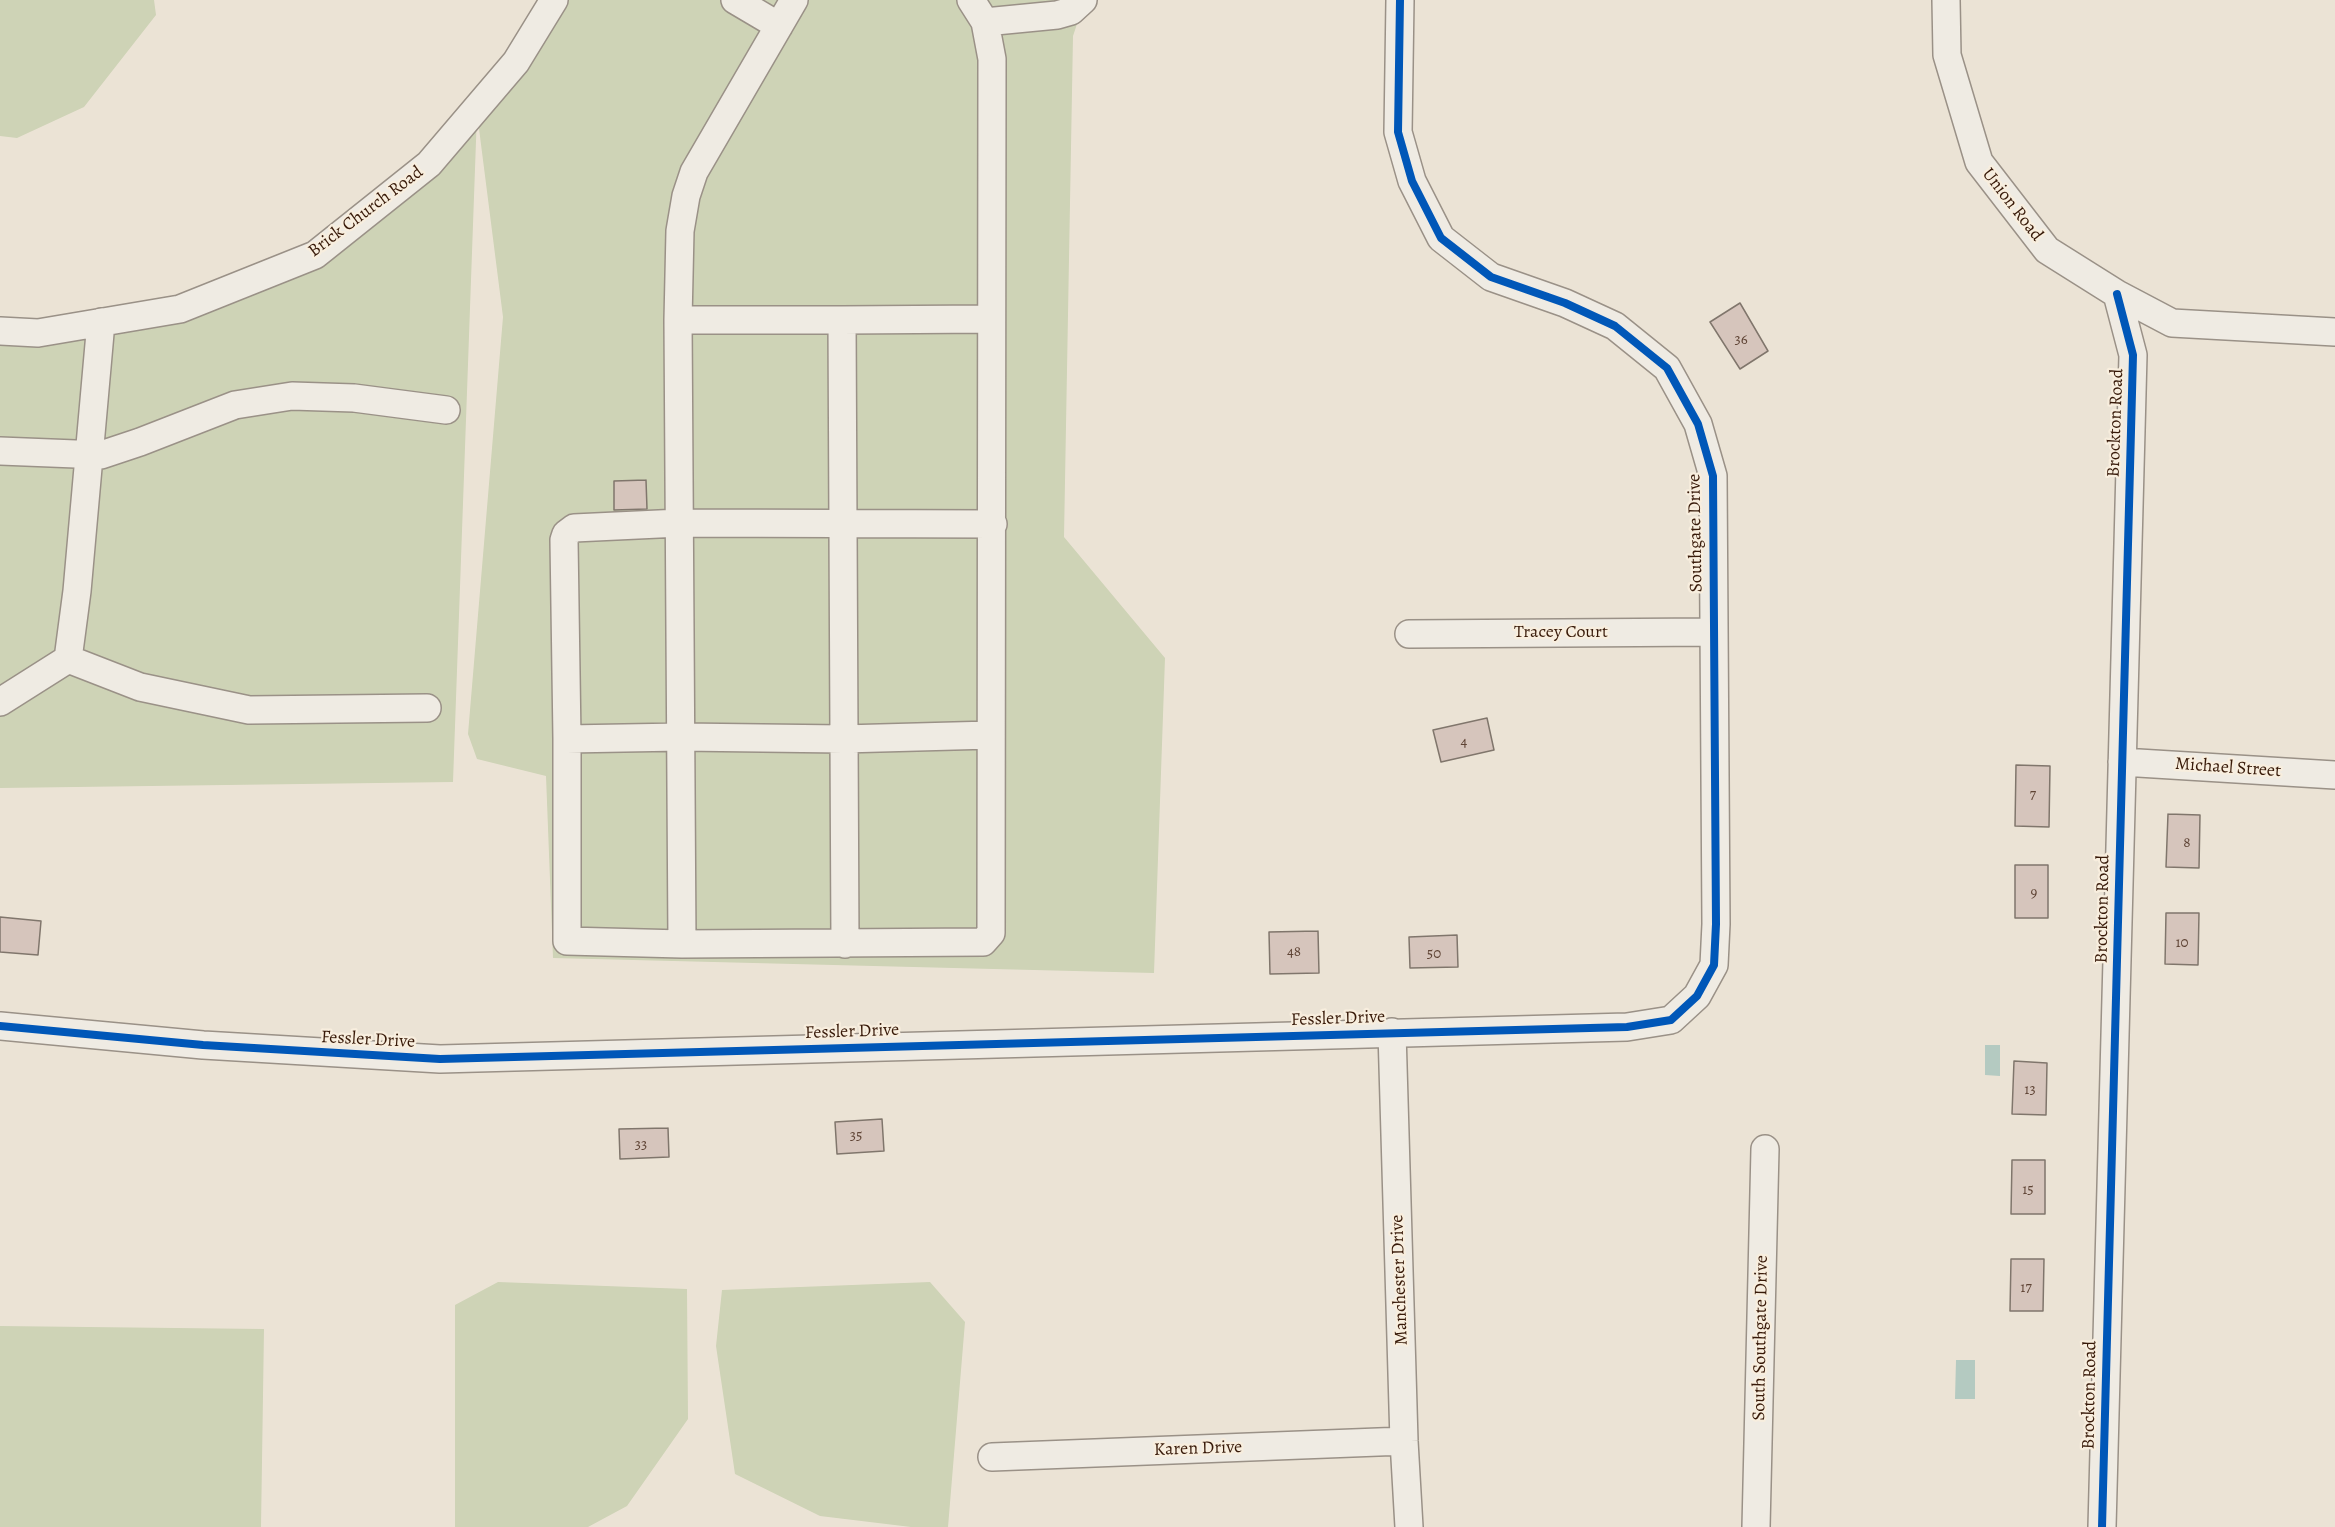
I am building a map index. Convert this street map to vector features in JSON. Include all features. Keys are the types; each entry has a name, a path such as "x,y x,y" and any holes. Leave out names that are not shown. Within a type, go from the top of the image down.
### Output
{"street":[{"name":"Brick Church Road","path":"0,331 38,333 180,309 315,255 429,164 516,62 554,0"},
{"path":"735,0 779,26"},
{"path":"682,944 678,320 680,231 686,196 694,172 794,0"},
{"path":"993,524 680,523 574,528 566,534 564,540 567,941 682,944 983,942 991,933 993,524 990,319 992,59 978,11 1057,15 1071,11 1083,0"},
{"name":"Southgate Drive","path":"1400,0 1398,132 1412,182 1441,238 1491,277 1565,303 1615,326 1667,368 1698,424 1713,476 1715,945 1714,965 1697,996"},
{"name":"Union Road","path":"1946,0 1947,55 1979,162 2047,250 2117,294 2172,323 2335,332"},
{"name":"Brockton Road","path":"2102,1527 2133,355 2117,294"},
{"path":"678,320 990,319"},
{"path":"842,320 845,944"},
{"path":"68,659 77,591 101,322"},
{"path":"0,451 100,455 235,405 292,396 354,398 446,410"},
{"name":"Tracey Court","path":"1409,634 1713,633"},
{"path":"0,702 68,659"},
{"path":"68,659 140,687 249,710 427,708"},
{"path":"567,738 843,739 991,735"},
{"name":"Michael Street","path":"2122,762 2335,775"},
{"name":"Fessler Drive","path":"0,1026 203,1045 440,1059 1627,1027 1671,1020 1697,996"},
{"name":"Manchester Drive","path":"1392,1032 1404,1441 1409,1527"},
{"name":"South Southgate Drive","path":"1756,1527 1765,1149"},
{"name":"Karen Drive","path":"992,1457 1404,1441"}],"shaded area":[{"path":"0,0 154,0 156,15 84,107 17,138 0,136"},
{"path":"554,0 1085,0 1073,36 1064,537 1165,658 1154,973 553,958 546,776 477,759 468,734 503,317 477,113 453,782 0,788 0,331 180,309 315,255 429,164"},
{"path":"1985,1045 2000,1045 2000,1076 1985,1075"},
{"path":"498,1282 687,1289 688,1419 627,1506 588,1527 455,1527 455,1305"},
{"path":"930,1282 965,1322 948,1527 911,1527 820,1516 735,1474 716,1346 722,1290"},
{"path":"0,1326 264,1329 261,1527 0,1527"},
{"path":"1956,1360 1975,1360 1975,1399 1955,1399"}],"building":[{"path":"1740,303 1768,351 1740,369 1710,322"},
{"path":"646,480 647,509 614,510 614,481"},
{"path":"1487,718 1494,750 1441,762 1433,730"},
{"path":"2016,765 2050,766 2049,827 2015,826"},
{"path":"2168,814 2200,815 2199,868 2166,867"},
{"path":"2015,865 2048,865 2048,918 2015,918"},
{"path":"2166,913 2199,913 2198,965 2165,964"},
{"path":"0,917 41,921 38,955 0,952"},
{"path":"1318,931 1319,973 1270,974 1269,932"},
{"path":"1457,935 1458,967 1410,968 1409,937"},
{"path":"2014,1061 2047,1063 2046,1115 2012,1114"},
{"path":"882,1119 884,1151 837,1154 835,1122"},
{"path":"668,1128 669,1157 620,1159 619,1129"},
{"path":"2012,1160 2045,1160 2045,1214 2011,1214"},
{"path":"2011,1259 2044,1259 2043,1311 2010,1311"}],"cycle path":[{"path":"0,1026 203,1045 440,1059 1627,1027 1671,1020 1697,996 1714,965 1716,924 1713,476 1698,424 1667,368 1615,326 1565,303 1491,277 1441,238 1412,181 1398,132 1400,0"},
{"path":"2102,1527 2133,355 2117,294"}]}
